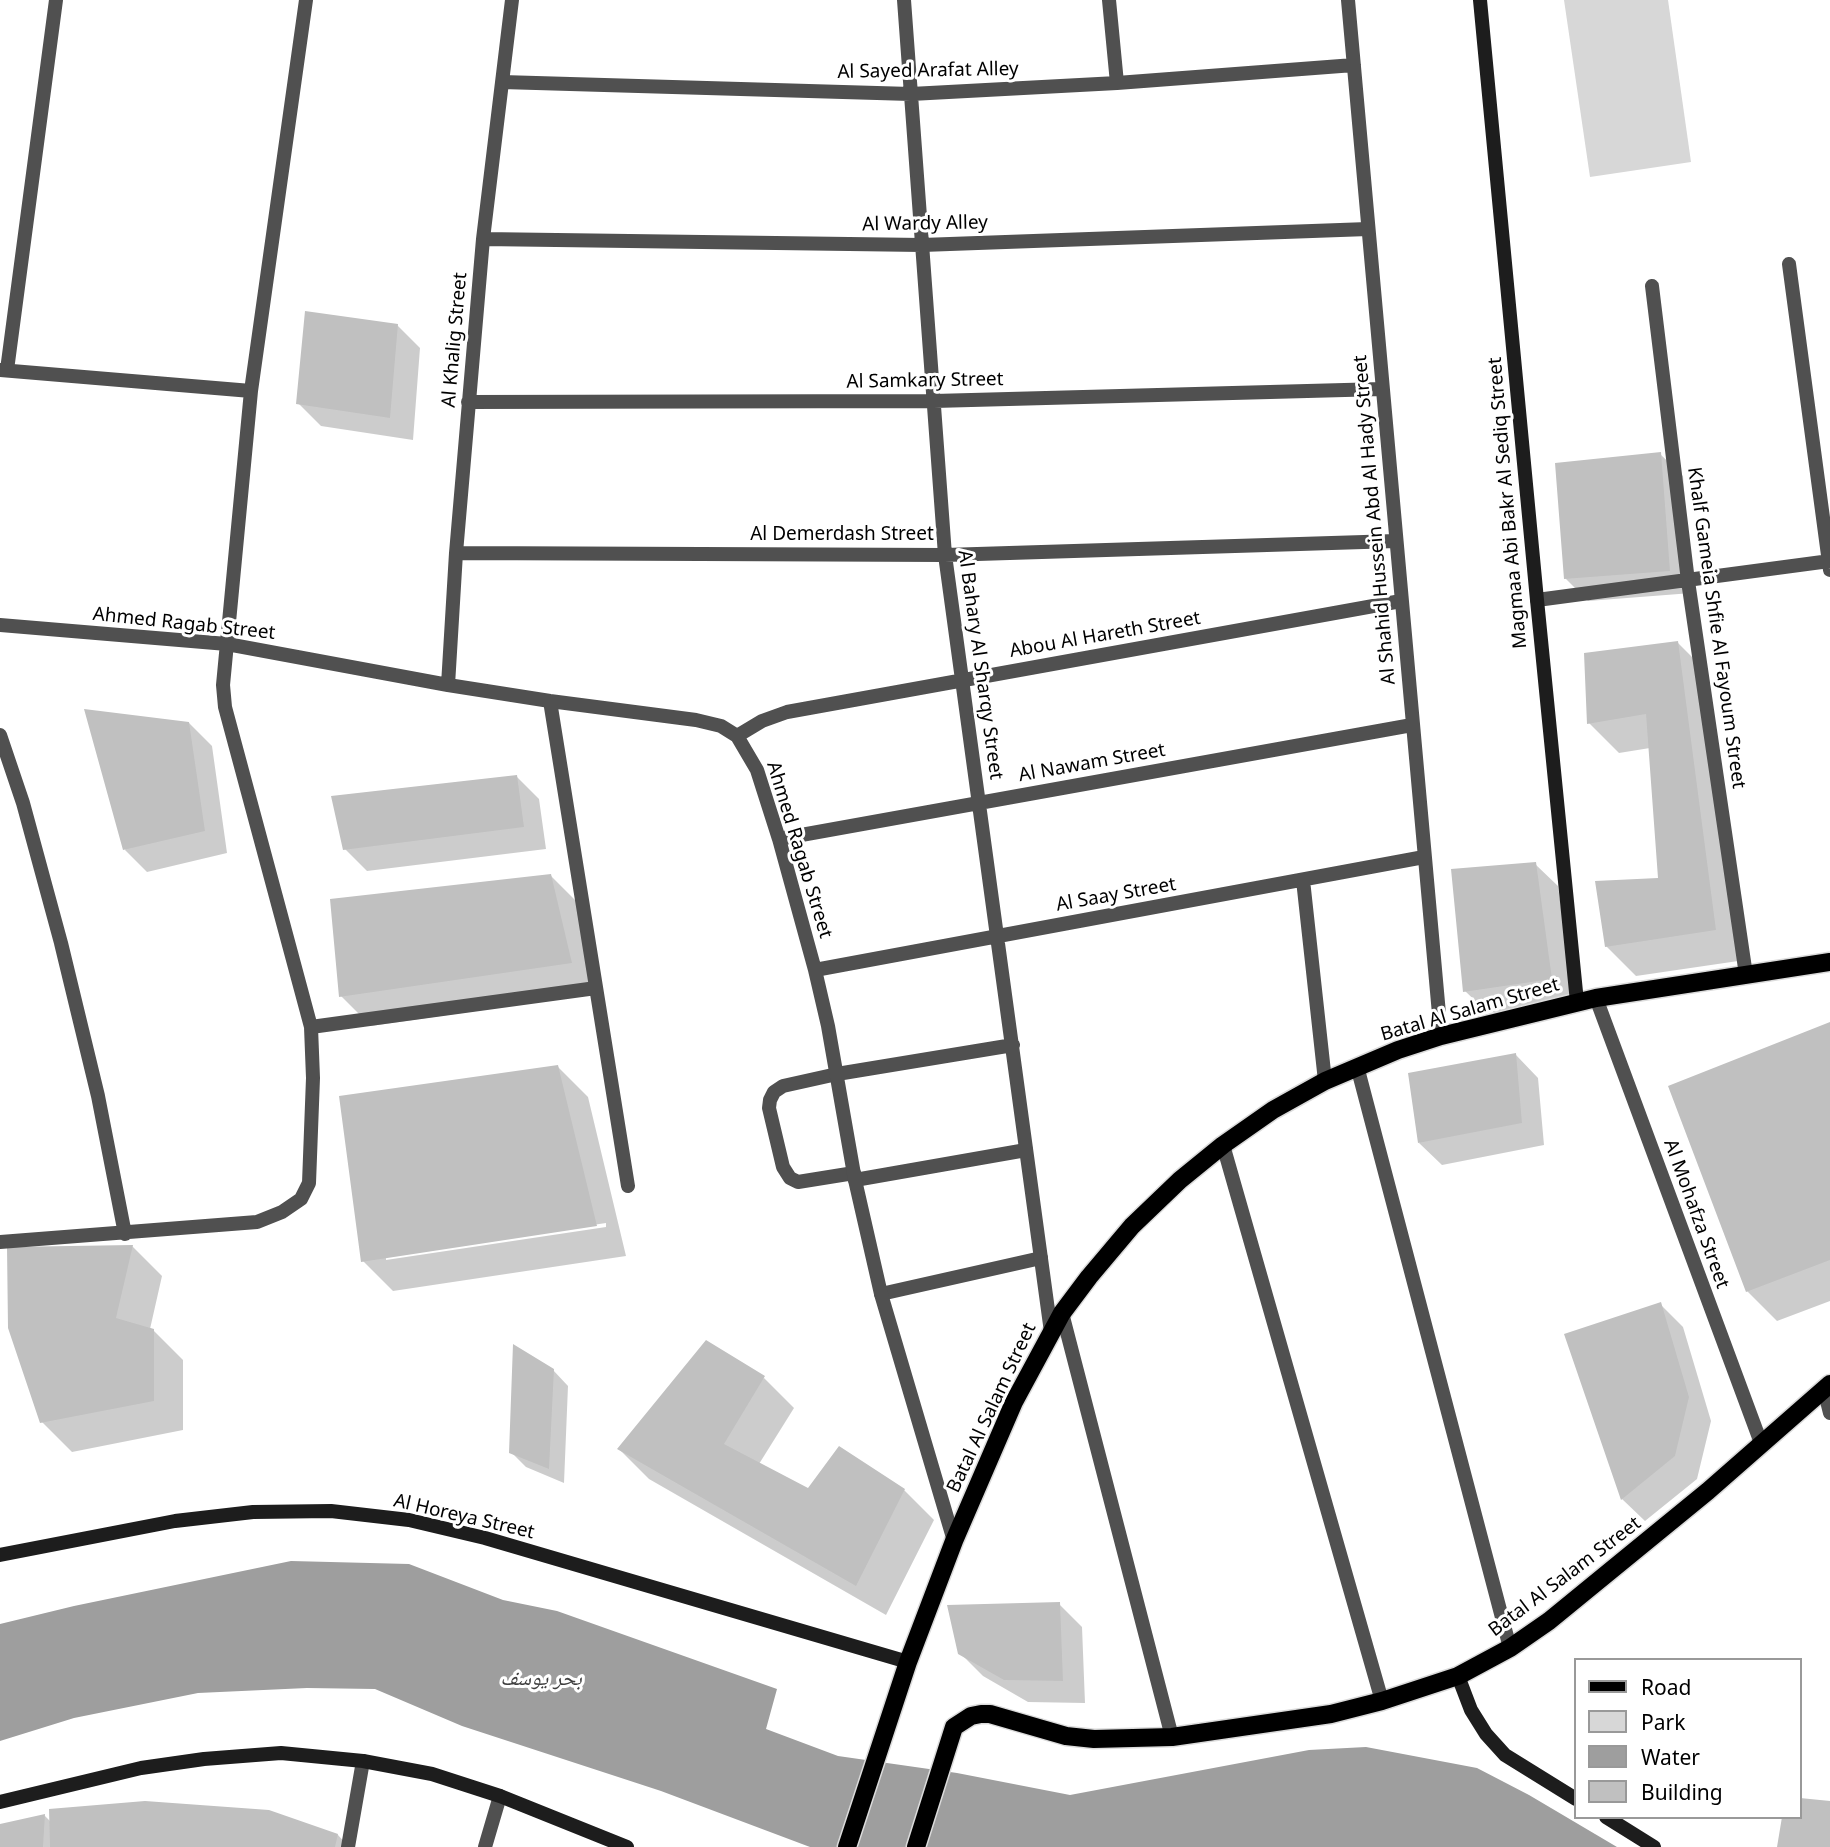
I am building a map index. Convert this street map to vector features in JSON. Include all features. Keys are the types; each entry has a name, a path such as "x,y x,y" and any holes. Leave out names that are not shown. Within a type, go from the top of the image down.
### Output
{"main road":[{"name":"Batal Al Salam Street","path":"847,1847 908,1662 954,1541 1014,1402 1062,1313 1132,1226 1180,1180 1223,1144 1273,1110 1325,1081 1398,1050 1441,1036 1596,998 1830,962"},
{"name":"Batal Al Salam Street","path":"916,1847 954,1727 971,1716 990,1714 1037,1729 1094,1739 1172,1737 1331,1714 1382,1701 1458,1676 1510,1648 1549,1621 1708,1491 1827,1387"}],"street":[{"path":"56,0 4,370 251,391"},
{"path":"0,1242 257,1222 282,1212 300,1199 309,1183 313,1078 311,1027 225,707 223,685 251,391 306,0"},
{"name":"Al Khalig Street","path":"448,685 456,553 483,239 512,0"},
{"name":"Al Bahary Al Sharqy Street","path":"904,0 945,555 1051,1332"},
{"path":"1109,0 1117,83"},
{"name":"Al Shahid Hussein Abd Al Hady Street","path":"1348,0 1441,1036"},
{"name":"Magmaa Abi Bakr Al Sediq Street","path":"1480,0 1577,1002"},
{"name":"Al Sayed Arafat Alley","path":"502,82 911,94 1117,83 1354,65"},
{"name":"Al Wardy Alley","path":"483,239 922,245 1368,229"},
{"path":"1537,600 1830,564 1789,264"},
{"name":"Khalf Gameia Shfie Al Fayoum Street","path":"1652,286 1688,581 1746,975"},
{"name":"Al Samkary Street","path":"468,402 934,401 1382,389"},
{"name":"Al Demerdash Street","path":"456,553 945,555 1396,541"},
{"name":"Abou Al Hareth Street","path":"737,736 762,721 787,712 1401,601"},
{"name":"Ahmed Ragab Street","path":"0,625 227,644 448,685 696,720 721,726 737,736 757,770 815,970 855,1177 881,1294 954,1541"},
{"path":"550,701 628,1186"},
{"name":"Al Nawam Street","path":"779,839 1412,725"},
{"path":"0,735 23,803 61,943 98,1096 125,1234"},
{"name":"Al Saay Street","path":"815,970 1424,857"},
{"path":"1303,880 1325,1081"},
{"path":"311,1027 596,988"},
{"name":"Al Mohafza Street","path":"1596,998 1761,1443"},
{"path":"1013,1045 837,1074 783,1086 774,1092 769,1108 783,1167 790,1178 798,1182 855,1177 1026,1150"},
{"path":"1357,1066 1510,1648"},
{"path":"1223,1144 1382,1701"},
{"path":"881,1294 1041,1258"},
{"path":"1062,1313 1172,1737"},
{"path":"1827,1387 1830,1413"},
{"name":"Al Horeya Street","path":"0,1555 175,1521 253,1512 331,1511 409,1520 485,1538 908,1662"},
{"path":"1458,1676 1471,1710 1486,1734 1505,1755 1574,1798"},
{"path":"0,1802 141,1768 204,1759 281,1753 363,1761 432,1774 500,1796 623,1846"},
{"path":"348,1847 363,1761"},
{"path":"485,1847 500,1796"},
{"path":"1609,1819 1654,1847"}],"green space":[{"path":"1564,0 1668,0 1691,162 1590,177"}],"water":[{"name":"بحر يوسف","path":"291,1561 409,1564 503,1600 557,1611 777,1689 766,1729 838,1756 957,1773 1070,1795 1309,1750 1366,1747 1477,1768 1617,1847 810,1847 661,1791 462,1726 375,1689 307,1688 198,1693 74,1718 0,1741 0,1624"}],"building":[{"path":"305,311 398,324 390,418 296,404"},
{"path":"1661,452 1670,571 1564,579 1555,463"},
{"path":"1678,641 1716,930 1605,947 1595,881 1658,878 1646,714 1587,724 1584,653"},
{"path":"84,709 189,722 205,831 123,850"},
{"path":"517,775 524,827 343,850 331,796"},
{"path":"1536,862 1552,979 1463,992 1451,869"},
{"path":"551,874 572,963 339,997 330,899"},
{"path":"1830,1022 1830,1260 1746,1292 1668,1086"},
{"path":"1516,1053 1522,1123 1418,1143 1408,1073"},
{"path":"558,1065 597,1226 361,1262 339,1096"},
{"path":"133,1245 116,1318 154,1329 154,1401 40,1423 8,1328 7,1247"},
{"path":"1661,1302 1689,1397 1675,1456 1621,1500 1564,1334"},
{"path":"706,1340 765,1376 724,1444 808,1488 839,1446 905,1489 856,1586 617,1449"},
{"path":"513,1344 554,1369 549,1469 509,1453"},
{"path":"1060,1602 1063,1681 1004,1680 958,1654 947,1605"},
{"path":"1802,1798 1830,1801 1830,1847 1777,1847 1782,1819 1802,1819"},
{"path":"145,1801 269,1810 338,1834 335,1847 50,1847 49,1809"},
{"path":"45,1814 43,1847 0,1847 0,1824"}]}
